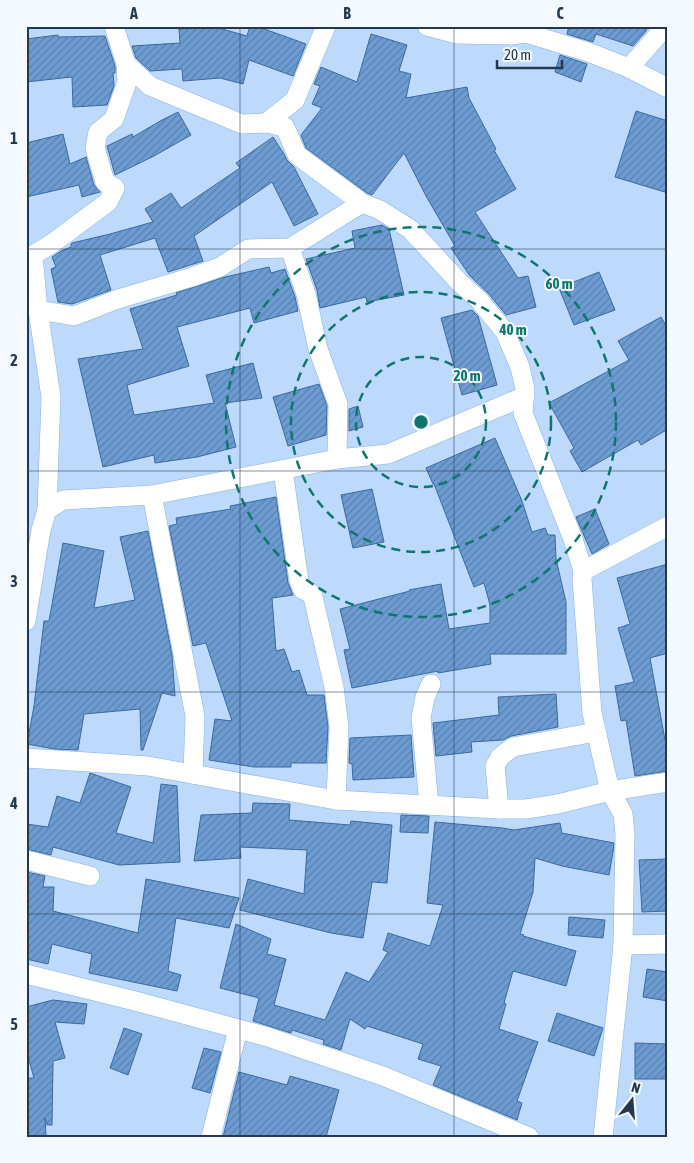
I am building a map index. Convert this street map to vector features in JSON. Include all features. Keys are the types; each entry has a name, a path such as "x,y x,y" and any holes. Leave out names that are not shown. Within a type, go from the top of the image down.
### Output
{"street":[{"path":"26,621 31,562 47,510 51,397 30,256 67,233 108,202 115,188 105,182 95,148 98,132 114,119 127,82 126,64 114,26"},
{"path":"266,123 295,100 326,26"},
{"path":"427,26 457,34 511,35 527,30 629,68 668,88"},
{"path":"629,68 666,26"},
{"path":"126,64 150,86 242,124 266,123 285,127 297,155 362,203 380,210 410,229 460,283 479,300 505,332 520,367 526,388 523,413 573,540 583,571 582,579 592,713 610,791 623,814 626,834 623,945 603,1137"},
{"path":"38,310 74,316 118,299 220,267 248,249 290,248 362,203"},
{"path":"290,248 306,294 318,349 338,404 337,459"},
{"path":"47,510 63,500 152,495 337,459 388,454 525,396"},
{"path":"283,470 299,581 303,590 309,592 313,597 334,686 338,727 336,800"},
{"path":"152,495 195,716 193,774"},
{"path":"583,571 668,526"},
{"path":"429,805 422,718 425,697 430,684"},
{"path":"499,809 495,766 500,757 513,746 596,732"},
{"path":"26,758 148,766 336,800 499,809 526,809 558,804 610,791 668,782"},
{"path":"26,860 90,876"},
{"path":"623,945 668,944"},
{"path":"26,974 268,1037 383,1076 529,1137"},
{"path":"211,1137 238,1029"}],"building":[{"path":"250,26 256,26 306,44 293,76 249,60 243,84 220,78 183,81 182,69 150,71 136,58 132,46 180,43 179,29 215,27 247,36"},
{"path":"569,26 648,26 633,46 596,34 593,42 567,34"},
{"path":"371,34 407,45 399,71 411,74 406,98 467,87 469,98 496,149 494,150 516,189 475,212 518,278 528,276 536,307 506,315 488,293 470,276 451,248 455,246 404,153 372,195 306,148 301,135 322,108 312,104 320,86 314,84 321,67 357,82"},
{"path":"58,35 58,37 105,36 115,66 115,73 113,73 114,86 107,105 73,107 72,77 26,82 26,39"},
{"path":"560,55 587,64 581,82 555,72"},
{"path":"636,111 668,121 668,193 615,177"},
{"path":"178,112 191,135 115,175 107,146 132,134 133,137"},
{"path":"63,134 70,164 86,157 94,185 100,192 82,197 79,185 26,197 26,143"},
{"path":"273,137 287,160 294,167 318,214 294,226 272,182 194,236 203,261 168,272 155,238 100,255 111,290 72,304 58,302 51,269 56,267 52,257 71,247 72,243 153,222 145,209 171,193 181,208 240,168 236,163"},
{"path":"382,225 389,229 404,295 367,302 366,297 320,308 317,290 306,259 355,248 352,231"},
{"path":"269,267 271,273 285,269 298,311 254,323 250,308 177,327 189,366 127,385 134,415 214,403 206,375 253,363 262,398 225,403 236,447 197,457 155,463 154,455 103,467 78,359 143,349 130,309 177,295 176,293 225,277"},
{"path":"599,272 615,310 574,325 559,288"},
{"path":"472,310 478,316 497,385 462,395 441,318"},
{"path":"661,317 668,329 668,429 641,445 638,440 582,472 570,451 574,448 549,403 629,360 618,341"},
{"path":"319,384 327,406 326,435 288,446 273,397"},
{"path":"358,406 363,427 349,431 349,409"},
{"path":"495,438 522,501 532,532 545,528 548,535 555,535 556,559 566,602 566,654 490,654 491,664 438,673 438,671 352,688 344,650 350,649 340,609 409,590 441,584 449,629 490,623 490,605 484,583 474,587 426,468"},
{"path":"372,489 384,542 353,548 341,495"},
{"path":"276,497 288,583 293,595 272,598 276,651 284,649 292,672 299,670 307,695 324,695 328,727 326,763 291,763 291,767 254,767 209,760 215,719 232,721 206,643 193,646 169,526 177,524 176,518 231,509 230,506"},
{"path":"595,509 609,544 592,554 576,517"},
{"path":"148,531 172,655 175,696 162,693 143,750 141,750 140,709 84,714 78,750 54,749 27,744 34,706 44,621 49,621 63,543 104,551 94,608 135,600 120,537"},
{"path":"668,564 668,653 650,658 665,740 668,740 668,771 635,776 626,720 621,721 615,686 634,682 618,628 630,624 617,578"},
{"path":"556,694 558,727 511,736 503,740 471,742 472,752 436,756 433,723 499,715 498,697"},
{"path":"411,735 414,777 353,780 352,764 349,763 350,738"},
{"path":"90,773 131,787 116,833 153,843 161,784 177,786 180,862 119,865 53,847 51,855 26,849 26,824 48,827 57,796 80,803"},
{"path":"253,803 290,804 289,820 350,825 351,821 392,825 387,883 372,882 363,938 331,933 240,910 248,879 304,894 307,850 240,847 241,858 194,861 201,815 252,813"},
{"path":"401,815 429,816 428,833 400,832"},
{"path":"435,822 514,830 560,823 562,833 614,843 609,875 562,866 535,858 533,892 520,934 576,951 566,986 513,971 499,1029 538,1042 517,1101 522,1103 517,1120 433,1085 441,1066 418,1059 423,1044 367,1026 365,1029 350,1019 341,1050 323,1044 324,1040 292,1030 291,1033 253,1021 259,998 220,988 236,924 271,939 267,954 286,959 274,1005 325,1020 346,972 369,982 388,952 383,950 388,933 430,946 443,905 427,903"},
{"path":"668,859 668,911 642,912 639,860"},
{"path":"26,872 45,876 43,887 54,887 53,911 138,933 146,879 239,898 229,928 176,918 168,971 181,975 177,991 89,973 92,954 52,944 48,964 26,959"},
{"path":"569,917 605,920 603,938 568,935"},
{"path":"647,969 668,972 668,1001 643,997"},
{"path":"53,1000 87,1004 84,1024 55,1022 65,1058 53,1061 52,1125 47,1125 45,1118 46,1137 26,1137 26,1078 34,1078 26,1049 26,1007"},
{"path":"557,1013 603,1028 594,1056 548,1041"},
{"path":"124,1028 142,1034 128,1075 110,1068"},
{"path":"635,1043 668,1044 668,1079 635,1079"},
{"path":"204,1048 221,1052 210,1093 192,1088"},
{"path":"239,1072 287,1085 290,1076 339,1090 326,1137 223,1137"}]}
